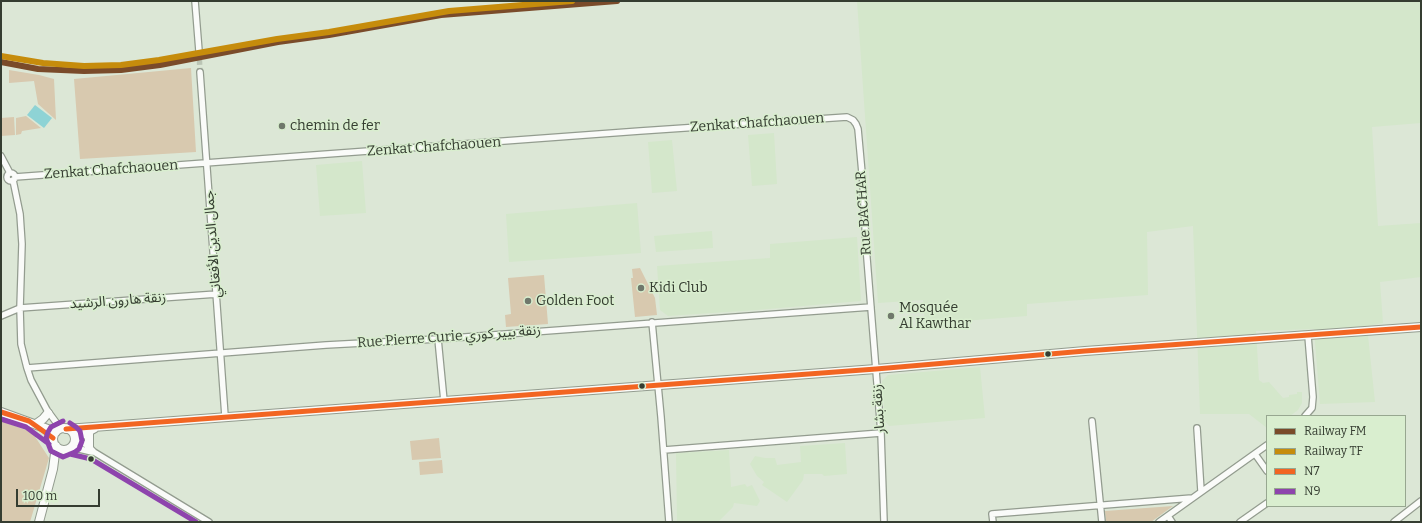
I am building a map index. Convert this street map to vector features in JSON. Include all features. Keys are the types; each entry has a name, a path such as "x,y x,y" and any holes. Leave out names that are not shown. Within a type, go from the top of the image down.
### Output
{"main road":[{"path":"59,432 98,427 226,416 876,369 1085,351 1421,327"},
{"path":"32,423 43,419 48,411"},
{"path":"1,412 59,432 72,432 72,444 54,469"},
{"path":"56,446 61,449 72,444 89,431 98,427"},
{"path":"89,431 92,450"},
{"path":"39,522 54,469 59,432"}],"street":[{"path":"195,1 199,51"},
{"name":"جمال الدين الأفغاني","path":"200,72 226,416"},
{"name":"Zenkat Chafchaouen","path":"11,177 640,131 847,117 853,120"},
{"name":"Rue BACHAR","path":"853,120 856,124 859,137 871,307"},
{"path":"1,156 11,177 20,214 22,244 20,308 21,344 27,368 34,386 59,432"},
{"path":"1,175 11,177"},
{"path":"1,182 11,177"},
{"name":"زنقة هارون الرشيد","path":"1,316 20,308 217,294"},
{"name":"Rue Pierre Curie زنقة بيير كوري","path":"27,368 326,345 438,339 871,307"},
{"name":"زنقة بشار","path":"871,307 881,433 884,522"},
{"path":"652,322 669,522"},
{"path":"1306,415 1312,408 1313,397 1308,336"},
{"path":"438,339 444,401"},
{"path":"1092,421 1102,522"},
{"path":"1197,428 1201,492"},
{"path":"664,450 881,433"},
{"path":"72,444 92,450 209,522"},
{"path":"1159,522 1266,446"},
{"path":"1255,454 1266,470"},
{"path":"993,522 992,514 1192,498"},
{"path":"1394,522 1421,501"},
{"path":"1240,522 1266,504"},
{"path":"1168,516 1172,522"}],"shaded area":[{"path":"857,1 1421,1 1421,123 1372,127 1378,226 1421,223 1421,277 1380,282 1383,323 1367,326 1375,402 1320,404 1314,329 1256,331 1259,380 1263,383 1269,382 1283,398 1289,397 1289,395 1297,394 1297,392 1302,392 1302,403 1298,410 1291,415 1266,415 1266,427 1249,414 1200,414 1193,226 1147,232 1148,295 1027,304 1027,316 925,324 923,300 878,303"},
{"path":"191,68 196,152 80,159 74,79"},
{"path":"9,70 54,79 56,120 38,104 34,81 9,83"},
{"path":"26,116 41,128 22,131 21,134 16,135 16,118"},
{"path":"14,117 15,135 1,136 1,118"},
{"path":"774,133 777,184 752,186 748,135"},
{"path":"672,140 677,191 652,193 648,142"},
{"path":"362,161 366,213 320,216 316,165"},
{"path":"637,203 641,253 509,262 506,214"},
{"path":"712,231 713,248 656,252 654,236"},
{"path":"857,237 861,301 668,316 660,310 657,266 770,258 770,244"},
{"name":"Kidi Club","path":"640,268 655,298 657,315 635,317 631,278 633,278 632,269"},
{"name":"Golden Foot","path":"544,275 548,324 506,327 505,315 511,314 508,278"},
{"path":"980,367 985,418 889,426 885,421 882,381 888,375"},
{"path":"1,421 32,432 49,458 30,522 1,522"},
{"path":"439,438 441,458 412,460 410,441"},
{"path":"845,443 847,474 824,476 822,474 804,474 803,480 787,502 762,485 764,482 757,476 750,464 755,456 775,458 777,465 801,462 800,446"},
{"path":"729,450 731,487 745,484 747,487 752,485 760,501 757,506 734,503 733,507 718,522 677,522 676,453"},
{"path":"442,460 443,473 420,475 419,462"},
{"path":"1173,506 1151,522 1106,522 1105,511"}],"water":[{"path":"35,105 52,118 44,128 27,115"}],"tunnel":[{"path":"199,51 200,72"}],"rail line":[{"name":"TF","path":"1,56 43,63 84,66 121,65 159,60 449,11 572,1"},
{"name":"FM","path":"1,62 38,69 84,71 121,70 160,65 278,42 329,35 441,15 617,1"}],"transit line":[{"name":"N7","path":"66,429 876,369 1085,351 1421,327"},
{"name":"N7","path":"1,412 29,421 53,438"},
{"name":"N9","path":"1,419 26,427 49,444"},
{"name":"N9","path":"63,421 51,427 46,438 51,451 63,457 79,449 82,441 80,431 70,423"},
{"name":"N9","path":"70,454 91,459 196,522"}],"place":[{"name":"chemin de fer","path":"282,126"},
{"name":"Kidi Club","path":"641,288"},
{"name":"Golden Foot","path":"528,301"},
{"name":"Mosquée Al Kawthar","path":"891,316"}]}
